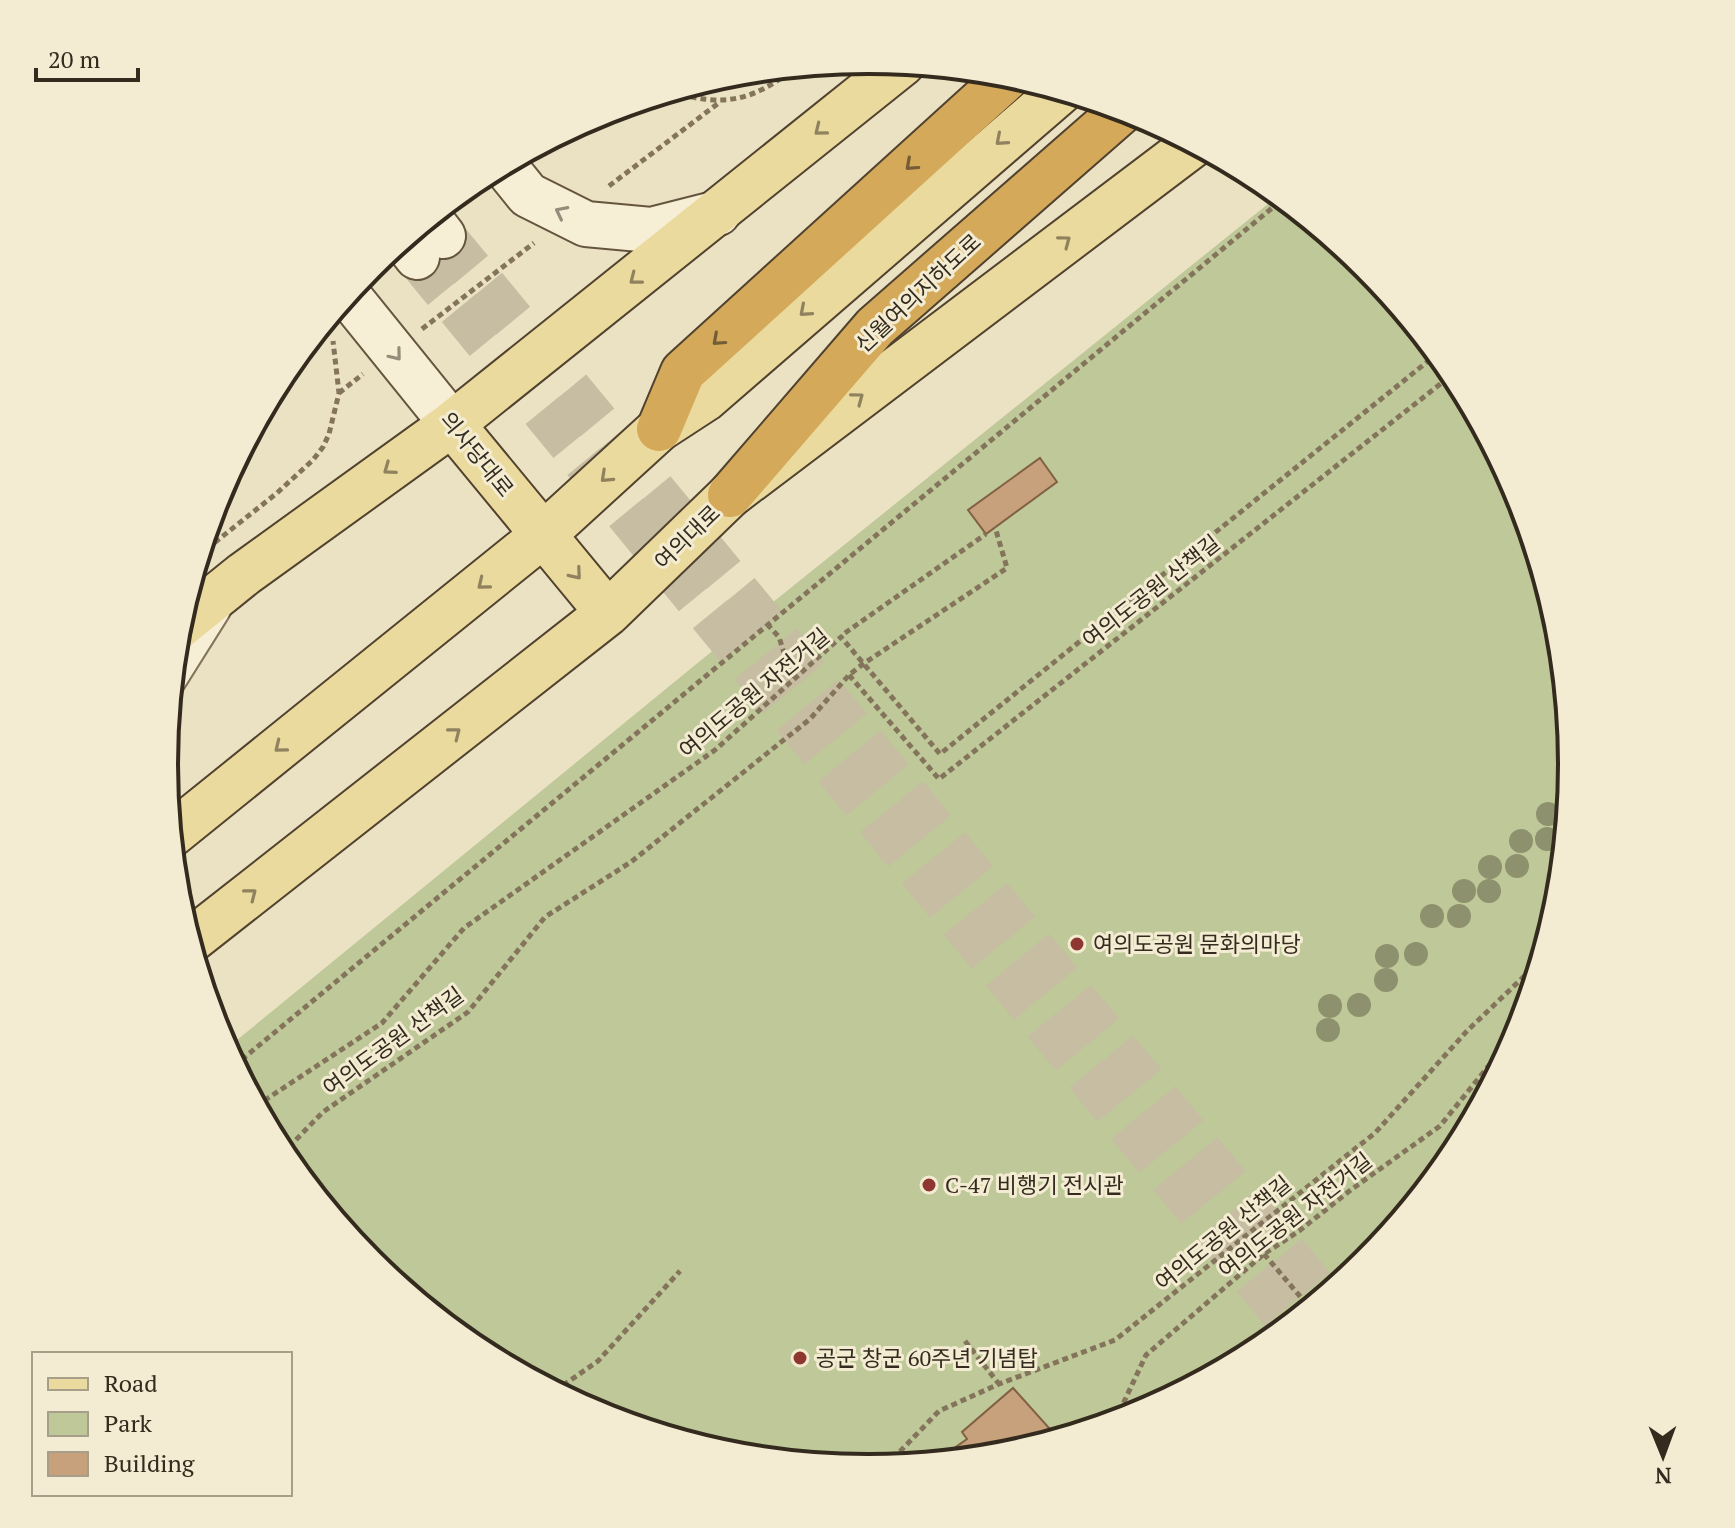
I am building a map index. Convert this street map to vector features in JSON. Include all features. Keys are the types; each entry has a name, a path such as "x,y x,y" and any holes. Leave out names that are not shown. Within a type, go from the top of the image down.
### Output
{"highway":[{"path":"659,429 683,372 998,86"},
{"name":"신월여의지하도로","path":"730,495 875,327 1112,120"}],"main road":[{"path":"194,614 244,574 452,424 889,74"},
{"path":"181,827 543,535 659,429 705,399 1051,100"},
{"name":"여의대로","path":"199,934 608,613 730,495 1184,151"},
{"path":"511,174 528,195 586,224 651,230 718,213"},
{"name":"의사당대로","path":"343,316 393,351 608,613"}],"lane":[{"path":"191,627 244,574"},
{"path":"184,669 244,574"}],"path":[{"path":"690,98 720,102 746,98 780,80"},
{"path":"339,393 720,102"},
{"path":"244,1058 1274,207"},
{"path":"214,543 313,460 329,434 339,393 333,341 336,325"},
{"name":"여의도공원 자전거길","path":"265,1100 382,1023 464,928 715,750 841,637 940,754 1427,362"},
{"name":"여의도공원 산책길","path":"849,675 939,779 1442,383"},
{"name":"여의도공원 산책길","path":"292,1144 323,1112 468,1012 545,917 643,853 810,719 849,675 863,664 1007,568 995,527"},
{"name":"여의도공원 자전거길","path":"845,633 986,534"},
{"path":"767,624 779,637 792,678"},
{"name":"여의도공원 산책길","path":"898,1453 939,1411 999,1384 1115,1340 1375,1133 1467,1031 1524,976"},
{"name":"여의도공원 자전거길","path":"1123,1404 1146,1355 1264,1254 1440,1126 1486,1069"},
{"path":"1264,1254 1302,1299"},
{"path":"565,1384 598,1361 680,1271"},
{"path":"965,1341 999,1384"}],"green space":[{"path":"1269,203 1355,276 1415,344 1441,381 1465,419 1505,500 1534,585 1544,629 1552,674 1558,764 1552,854 1534,943 1521,986 1505,1028 1465,1109 1415,1184 1386,1219 1322,1283 1288,1311 1251,1338 1173,1383 1089,1417 1046,1430 1002,1441 913,1453 822,1453 777,1448 733,1441 646,1417 562,1383 522,1362 484,1338 413,1283 349,1219 294,1147 270,1109 236,1041 700,661"}],"building":[{"path":"1040,458 1057,482 986,534 968,510"},
{"path":"1013,1388 1050,1429 954,1448 967,1439 962,1432"}],"tunnel":[{"path":"443,236 1315,1289"},
{"path":"417,257 1284,1314"}],"place":[{"name":"여의도공원 문화의마당","path":"1077,944"},
{"name":"C-47 비행기 전시관","path":"929,1185"},
{"name":"공군 창군 60주년 기념탑","path":"800,1358"}]}
